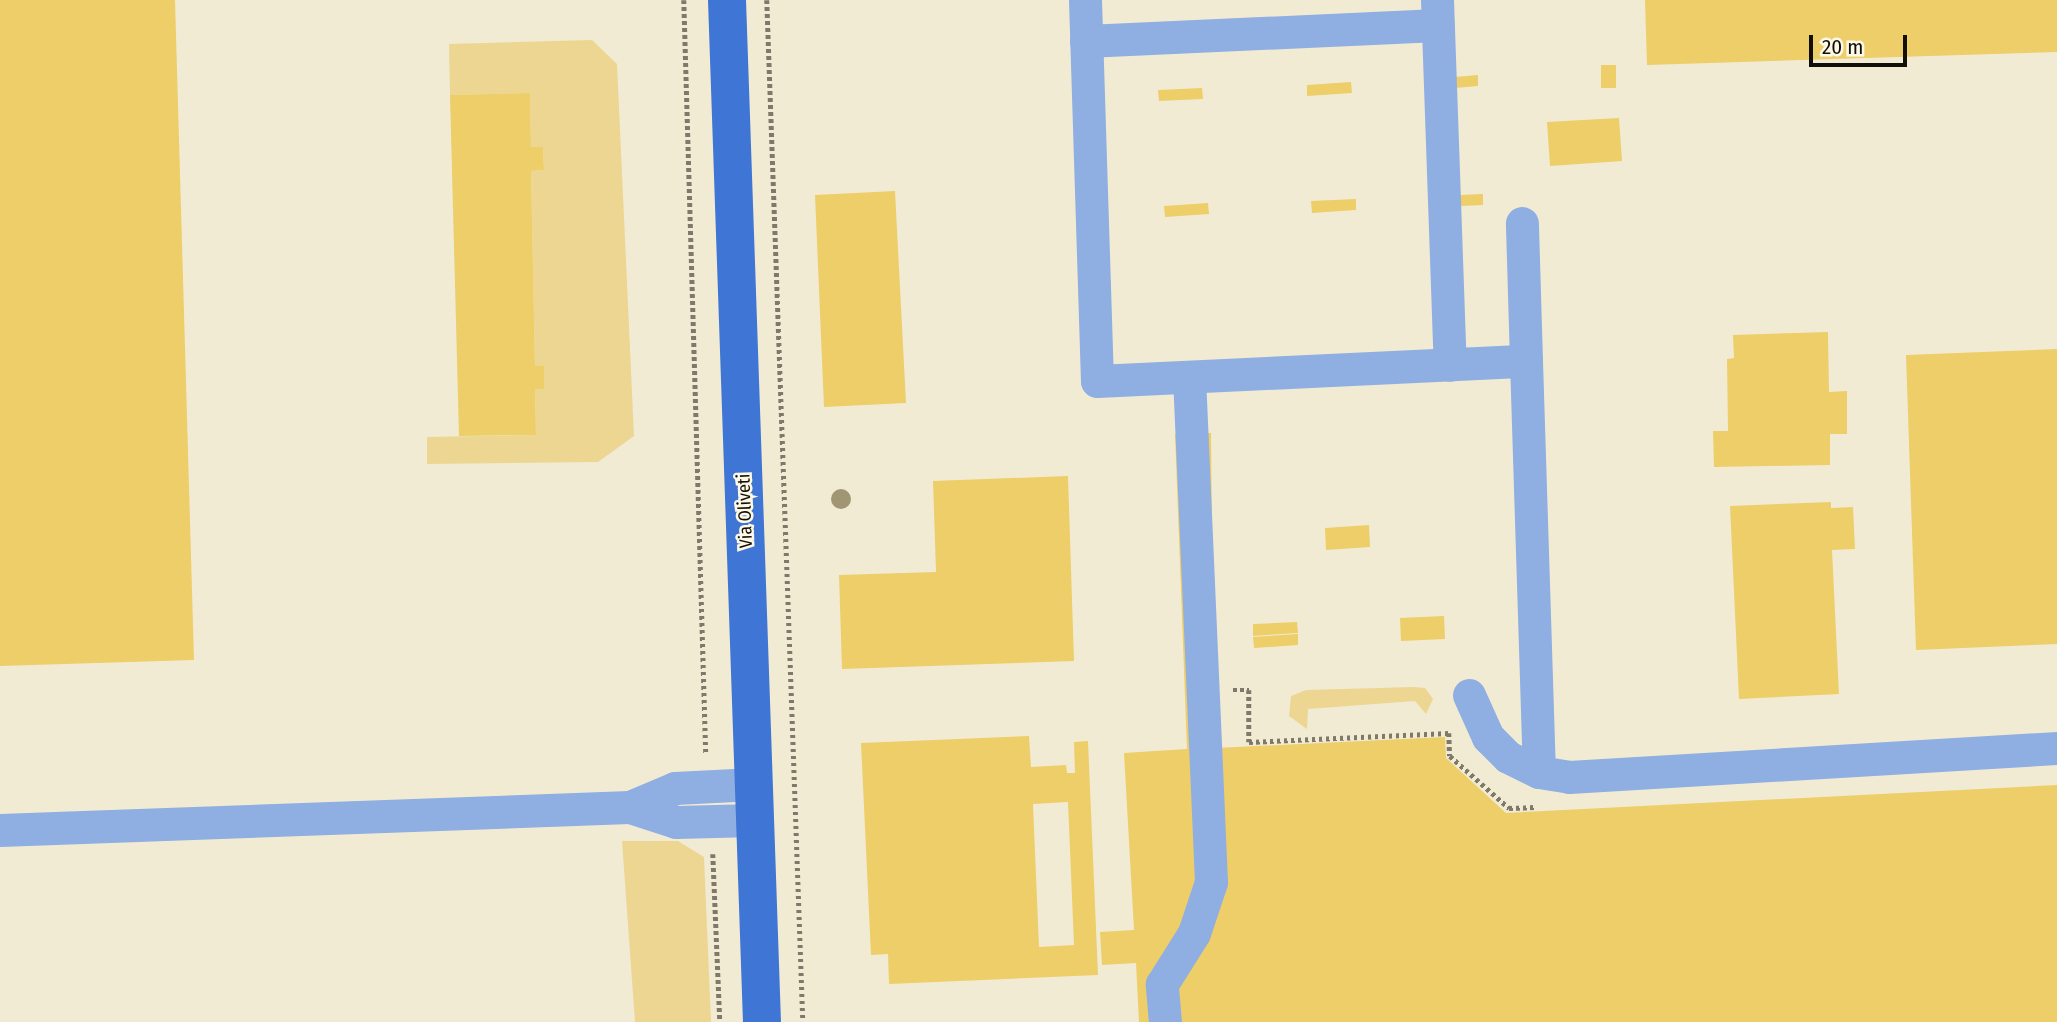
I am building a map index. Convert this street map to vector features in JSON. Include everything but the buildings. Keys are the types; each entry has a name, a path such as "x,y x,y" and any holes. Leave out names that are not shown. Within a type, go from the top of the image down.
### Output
{"main road":[{"name":"Via Oliveti","path":"727,0 762,1022"}],"lane":[{"path":"1084,0 1097,381 1526,360"},
{"path":"1086,41 1438,13 1450,365"},
{"path":"1522,223 1539,772"},
{"path":"1165,1022 1162,984 1194,933 1211,882 1189,377"},
{"path":"1469,695 1488,737 1508,757 1539,772 1569,777 2057,748"},
{"path":"630,807 676,788 708,787 755,802"},
{"path":"0,830 630,807 676,822 710,821 755,802"}],"path":[{"path":"684,0 708,787"},
{"path":"767,0 803,1022"},
{"path":"710,821 720,1022"}],"shaded area":[{"path":"592,40 617,64 634,436 598,462 427,464 427,437 536,435 535,389 544,389 543,366 535,366 531,171 544,170 543,147 531,147 530,93 450,95 449,44"},
{"path":"1425,688 1433,699 1426,714 1415,701 1308,709 1307,729 1289,716 1291,696 1306,690"},
{"path":"622,841 678,841 704,857 711,1022 635,1022"}]}
